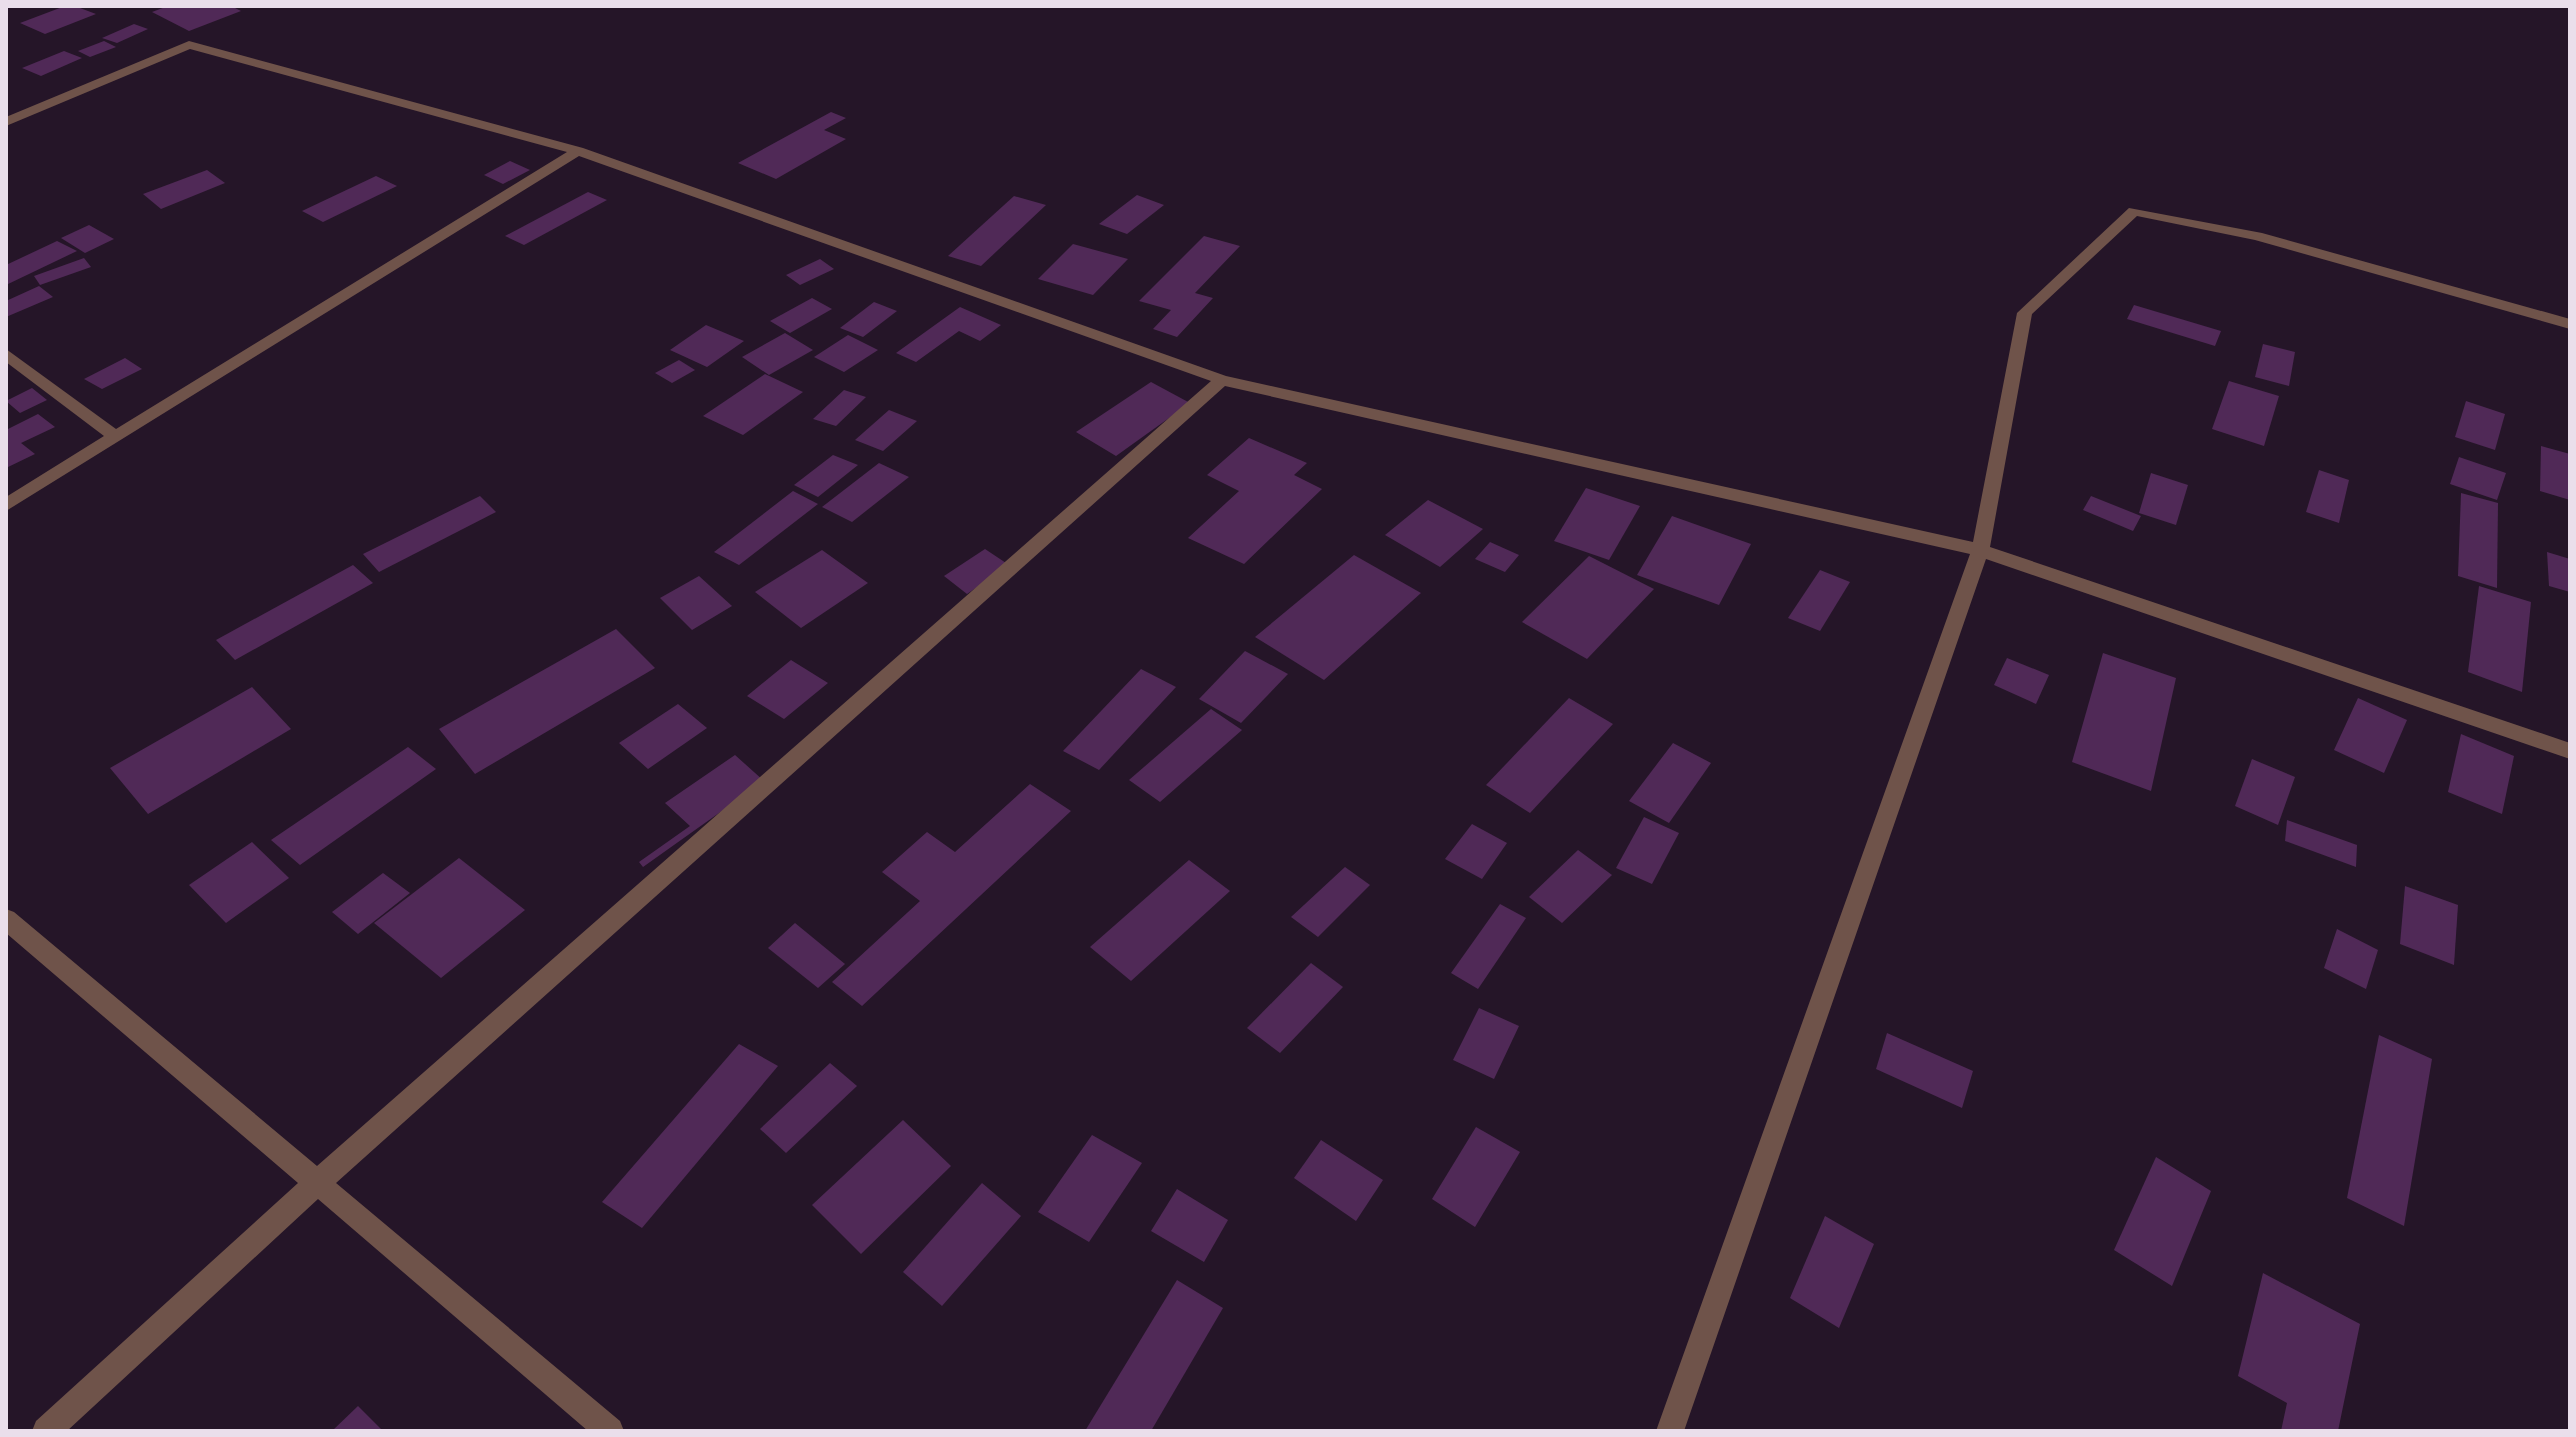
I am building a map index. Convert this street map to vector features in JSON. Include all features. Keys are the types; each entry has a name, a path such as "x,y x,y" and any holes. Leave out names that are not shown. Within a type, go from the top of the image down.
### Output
{"street":[{"path":"6,122 189,45 578,151 1222,380 1980,550 2570,751"},
{"path":"6,505 578,151"},
{"path":"1670,1431 1980,550 2025,313 2134,211 2257,236 2570,324"},
{"path":"6,354 116,437"},
{"path":"46,1431 318,1182 1222,380"},
{"path":"6,919 610,1431"}],"building":[{"path":"65,6 83,6 80,8 96,14 45,34 20,23"},
{"path":"168,6 231,6 241,11 189,31 152,12"},
{"path":"134,24 148,29 117,43 102,38"},
{"path":"104,41 116,47 90,57 78,51"},
{"path":"64,51 82,58 41,76 22,68"},
{"path":"831,112 846,118 824,130 846,139 776,179 738,163"},
{"path":"510,161 530,170 503,184 484,175"},
{"path":"207,170 225,183 161,209 143,194"},
{"path":"376,176 397,186 323,222 302,211"},
{"path":"588,192 607,200 524,245 505,236"},
{"path":"1137,195 1164,205 1127,234 1099,224"},
{"path":"1014,196 1046,205 981,266 948,256"},
{"path":"89,225 114,239 85,253 61,238"},
{"path":"1204,236 1240,246 1195,293 1213,298 1177,337 1153,329 1171,310 1139,301"},
{"path":"57,241 77,251 6,285 6,265"},
{"path":"1073,244 1128,259 1093,295 1038,279"},
{"path":"84,258 91,267 40,285 34,276"},
{"path":"820,259 834,269 800,285 786,275"},
{"path":"39,286 53,297 6,317 6,301"},
{"path":"812,298 832,309 790,333 770,321"},
{"path":"874,302 897,311 863,337 840,328"},
{"path":"2134,305 2221,331 2215,346 2127,319"},
{"path":"960,307 1001,325 980,341 959,331 916,362 896,353"},
{"path":"706,325 744,341 707,367 670,350"},
{"path":"785,333 813,350 769,375 742,357"},
{"path":"848,335 878,350 844,372 814,357"},
{"path":"2263,344 2295,352 2289,386 2255,377"},
{"path":"125,358 142,369 102,389 84,379"},
{"path":"679,360 695,370 672,383 655,373"},
{"path":"765,374 803,392 743,435 703,416"},
{"path":"2229,381 2279,396 2264,446 2212,429"},
{"path":"1151,382 1190,403 1116,456 1076,432"},
{"path":"32,388 47,400 20,413 6,401"},
{"path":"844,390 866,397 836,426 813,419"},
{"path":"2466,401 2505,414 2495,450 2455,437"},
{"path":"889,410 917,421 883,451 855,440"},
{"path":"38,414 55,427 21,443 35,454 6,468 6,430"},
{"path":"1249,438 1307,463 1294,475 1322,489 1244,564 1188,538 1239,491 1207,475"},
{"path":"2541,446 2570,454 2570,500 2540,491"},
{"path":"833,455 858,465 818,497 794,485"},
{"path":"2459,457 2506,473 2497,500 2450,484"},
{"path":"879,463 909,477 852,522 822,507"},
{"path":"2319,470 2349,480 2339,523 2306,512"},
{"path":"2151,473 2188,485 2176,525 2139,513"},
{"path":"1586,488 1640,506 1609,560 1554,541"},
{"path":"793,491 818,504 739,565 714,552"},
{"path":"2461,493 2498,503 2497,588 2458,576"},
{"path":"480,496 496,512 379,572 363,554"},
{"path":"2091,496 2141,516 2133,531 2083,510"},
{"path":"1428,500 1483,529 1440,567 1385,535"},
{"path":"1672,516 1751,544 1719,605 1637,575"},
{"path":"1490,542 1519,555 1505,572 1475,559"},
{"path":"985,549 1009,565 967,594 944,576"},
{"path":"822,550 868,583 801,628 755,592"},
{"path":"2547,552 2570,559 2570,592 2549,586"},
{"path":"1354,555 1421,593 1324,680 1255,637"},
{"path":"1589,556 1654,589 1587,659 1522,622"},
{"path":"353,565 373,583 235,660 216,640"},
{"path":"1820,570 1850,582 1820,631 1788,618"},
{"path":"699,576 732,606 692,630 660,598"},
{"path":"2479,586 2531,602 2522,692 2468,672"},
{"path":"616,629 655,668 475,774 439,729"},
{"path":"1245,651 1288,674 1241,723 1199,699"},
{"path":"2103,653 2176,678 2151,791 2072,762"},
{"path":"2007,658 2049,675 2036,704 1994,685"},
{"path":"791,660 828,683 784,719 747,696"},
{"path":"1141,669 1176,687 1099,770 1063,751"},
{"path":"252,687 291,729 148,814 110,768"},
{"path":"1569,698 1613,724 1530,813 1486,785"},
{"path":"2358,698 2407,720 2384,773 2334,750"},
{"path":"678,704 707,728 648,769 619,743"},
{"path":"1211,709 1242,730 1160,802 1129,780"},
{"path":"2461,734 2514,756 2502,814 2448,792"},
{"path":"1673,743 1711,763 1669,823 1629,801"},
{"path":"408,747 436,769 300,865 271,840"},
{"path":"735,755 764,781 643,867 639,862 690,826 665,803"},
{"path":"2252,759 2295,777 2278,825 2235,806"},
{"path":"1030,784 1071,811 862,1006 832,982 920,901 882,872 927,832 955,852"},
{"path":"1644,817 1679,833 1652,884 1616,868"},
{"path":"2287,820 2357,845 2356,867 2285,841"},
{"path":"1472,824 1507,843 1482,879 1445,859"},
{"path":"252,842 289,878 226,923 189,885"},
{"path":"1578,850 1612,875 1562,923 1529,897"},
{"path":"459,858 525,910 441,978 374,923"},
{"path":"1189,860 1230,891 1131,981 1090,947"},
{"path":"1345,867 1370,885 1318,937 1291,917"},
{"path":"383,873 410,893 358,934 332,912"},
{"path":"2405,886 2458,905 2454,965 2400,944"},
{"path":"1500,904 1526,918 1478,989 1451,973"},
{"path":"795,923 845,964 818,988 768,948"},
{"path":"2337,929 2378,950 2366,989 2324,968"},
{"path":"1311,963 1343,987 1280,1053 1247,1028"},
{"path":"1479,1008 1519,1026 1494,1079 1453,1060"},
{"path":"1887,1033 1973,1071 1962,1108 1876,1069"},
{"path":"2379,1035 2432,1059 2404,1226 2347,1198"},
{"path":"739,1044 778,1066 642,1228 602,1202"},
{"path":"830,1063 857,1086 786,1153 760,1129"},
{"path":"903,1120 951,1166 861,1254 812,1205"},
{"path":"1476,1127 1520,1152 1475,1227 1432,1199"},
{"path":"1092,1135 1142,1163 1089,1242 1038,1212"},
{"path":"1321,1140 1383,1180 1356,1221 1294,1178"},
{"path":"2156,1157 2211,1191 2172,1286 2114,1250"},
{"path":"982,1183 1021,1216 942,1306 903,1272"},
{"path":"1177,1189 1228,1220 1204,1262 1151,1231"},
{"path":"1825,1216 1874,1244 1839,1328 1790,1298"},
{"path":"2263,1273 2360,1324 2338,1431 2281,1431 2287,1403 2238,1376"},
{"path":"1177,1280 1223,1308 1151,1431 1085,1431"},
{"path":"358,1406 383,1431 332,1431"}]}
